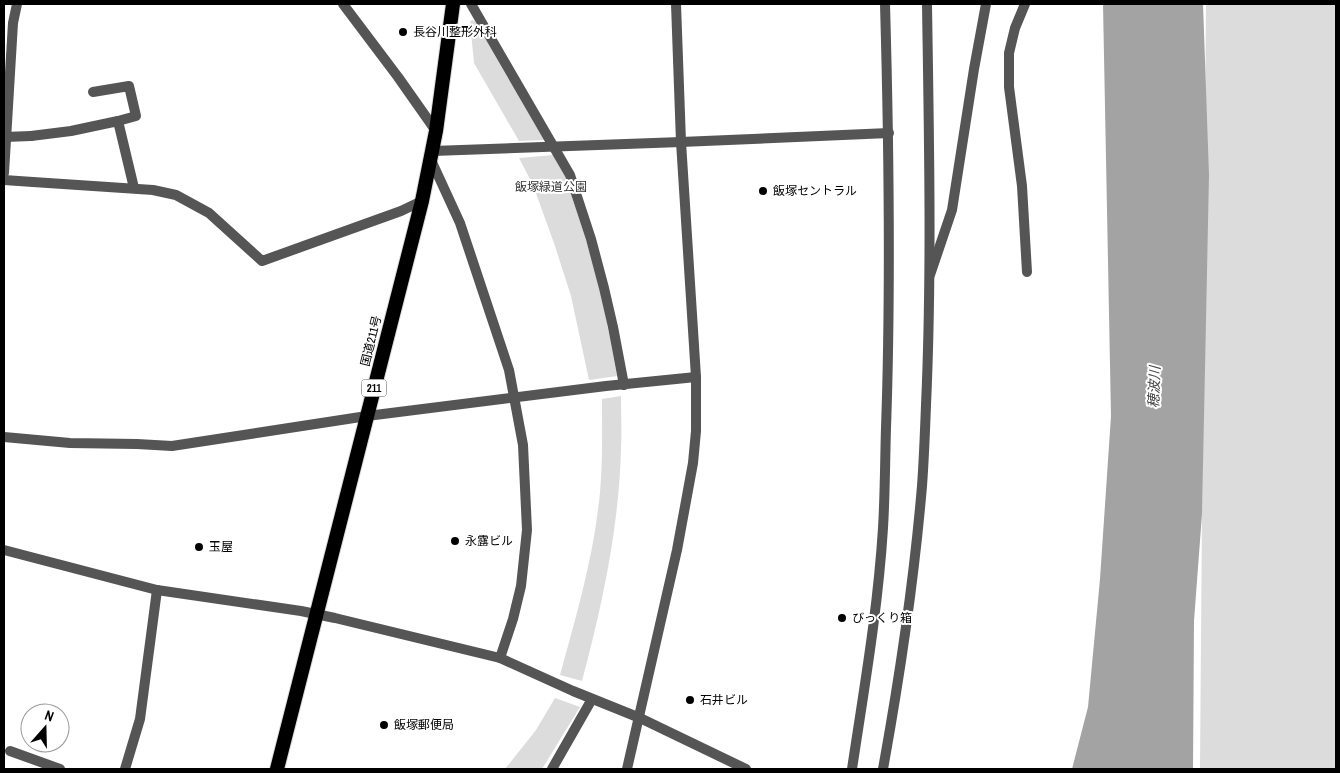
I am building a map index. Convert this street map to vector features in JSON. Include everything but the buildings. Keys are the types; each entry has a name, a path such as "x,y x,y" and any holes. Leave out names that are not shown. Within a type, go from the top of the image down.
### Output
{"highway":[{"name":"国道211号","path":"277,769 422,201 436,131 452,4"}],"street":[{"path":"4,173 13,24 18,4"},
{"path":"343,4 436,131"},
{"path":"471,4 570,174 591,239 613,327 624,385"},
{"path":"627,769 677,550 693,463 696,431 696,377 681,142 676,4"},
{"path":"852,769 879,574 883,527 888,358 889,133 885,4"},
{"path":"883,769 912,589 921,494 930,276 927,4"},
{"path":"930,276 952,210 986,4"},
{"path":"1025,4 1015,28 1009,53 1009,87 1022,186 1028,272"},
{"path":"6,137 43,136 136,116 129,86 93,92"},
{"path":"118,121 134,188"},
{"path":"500,658 521,586 527,530 523,445 509,370 460,224 432,155 554,147 889,133"},
{"path":"4,180 134,188 176,195 209,213 262,261 422,201"},
{"path":"4,437 70,443 172,446 367,416 696,377"},
{"path":"4,550 157,590 316,614 500,658 640,718 746,769"},
{"path":"125,769 140,719 157,590"},
{"path":"552,769 592,699"},
{"path":"10,751 60,769"}],"green space":[{"path":"1206,4 1336,4 1336,769 1200,769"},
{"path":"472,20 475,21 544,140 519,141 474,63 470,22"},
{"name":"飯塚緑道公園","path":"553,155 566,178 601,291 617,376 589,380 571,296 533,185 519,158"},
{"path":"621,396 620,479 617,508 603,595 582,681 560,675 582,593 595,531 601,483 602,399"},
{"path":"555,698 580,707 542,769 505,769 536,730"}],"water":[{"name":"穂波川","path":"1103,4 1203,4 1209,175 1202,514 1194,621 1193,769 1072,769 1088,707 1100,579 1111,416"}],"place":[{"name":"長谷川整形外科","path":"403,32"},
{"name":"飯塚セントラル","path":"763,191"},
{"name":"永露ビル","path":"455,541"},
{"name":"玉屋","path":"199,547"},
{"name":"びっくり箱","path":"842,618"},
{"name":"石井ビル","path":"690,700"},
{"name":"飯塚郵便局","path":"384,725"}]}
